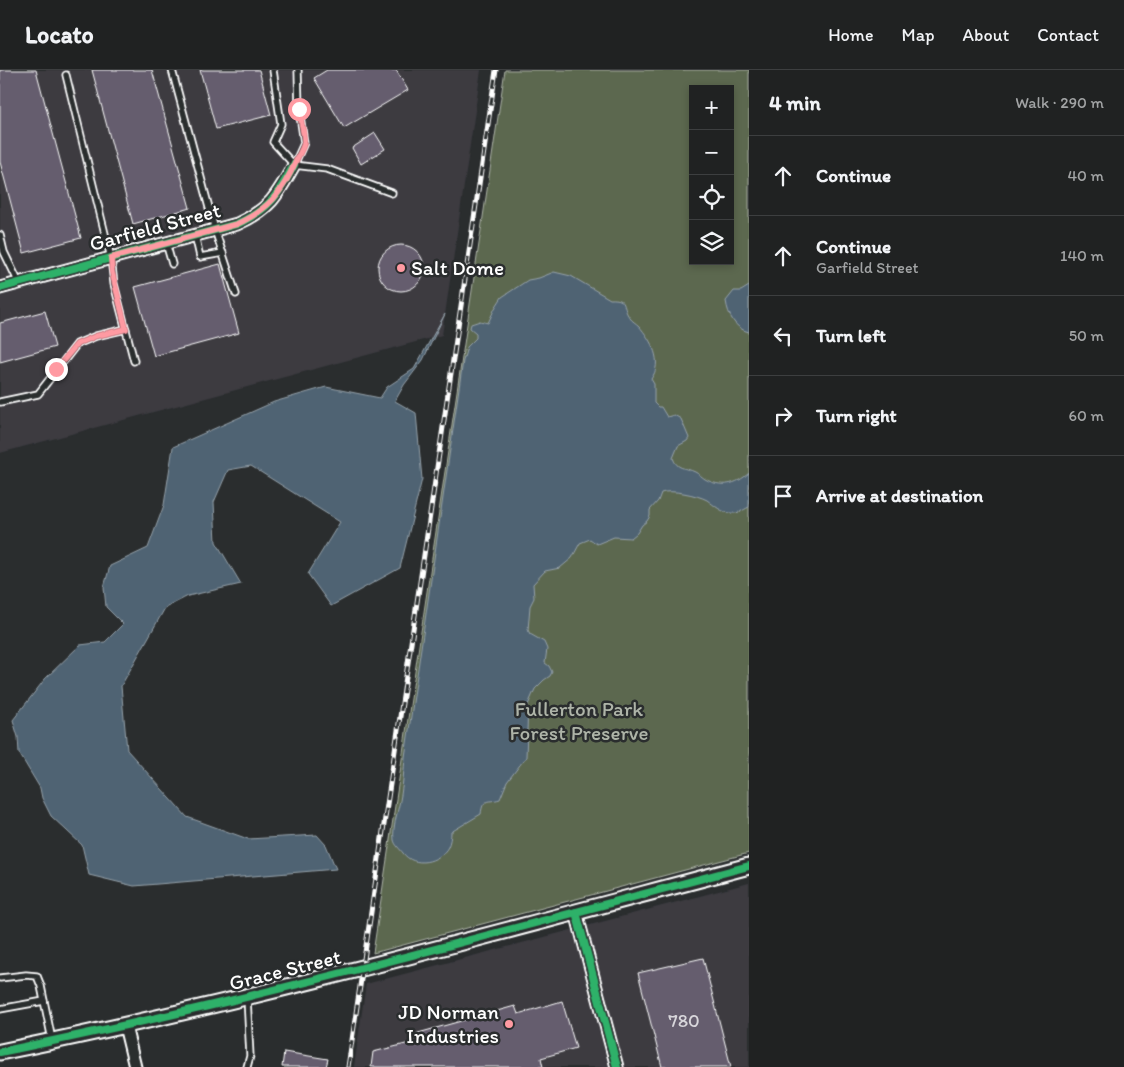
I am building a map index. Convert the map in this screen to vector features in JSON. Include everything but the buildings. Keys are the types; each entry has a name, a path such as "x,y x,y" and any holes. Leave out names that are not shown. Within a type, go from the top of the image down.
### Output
{"street":[{"name":"Garfield Street","path":"0,288 237,224 271,203 294,165"},
{"name":"Grace Street","path":"0,1052 125,1026 363,969 749,866"},
{"path":"576,912 617,1067"},
{"path":"125,1026 135,1067"}],"lane":[{"path":"172,70 215,230 236,294"},
{"path":"273,70 281,124 273,142 294,165 327,169 392,193"},
{"path":"294,165 304,143 299,109 298,70"},
{"path":"66,75 134,361"},
{"path":"195,235 200,258 223,253"},
{"path":"0,236 4,252 19,283"},
{"path":"166,243 172,264"},
{"path":"0,402 38,394 77,344 96,336 126,329"},
{"path":"0,978 26,974 37,976 52,1042"},
{"path":"247,997 250,1056 247,1067"},
{"path":"0,1009 44,1001"}],"shaded area":[{"path":"0,70 481,70 442,335 0,453"},
{"path":"749,883 749,1067 354,1067 366,984"}],"green space":[{"name":"Fullerton Park Forest Preserve","path":"505,70 749,70 749,853 373,953"}],"water":[{"path":"554,272 571,276 610,299 620,300 624,304 627,314 639,326 654,351 656,366 651,379 654,384 654,403 661,407 667,417 674,415 681,419 689,438 678,446 673,458 675,462 677,465 717,484 734,483 749,473 749,507 738,512 728,513 697,496 677,492 661,493 658,501 650,510 650,516 647,521 631,538 614,537 597,544 590,539 580,543 572,558 560,568 545,571 533,584 534,598 530,606 528,630 530,634 544,642 547,649 545,663 552,672 535,689 528,705 526,757 507,782 500,799 484,803 481,814 451,832 449,845 439,857 426,862 413,861 395,844 394,829 401,795 463,361 467,347 476,338 476,333 470,328 471,324 480,321 488,323 502,297 528,280"},
{"path":"749,286 749,332 740,328 733,321 726,301 734,291 741,291"},
{"path":"445,314 423,360 404,385 395,401 416,413 422,479 400,568 331,606 308,574 340,522 251,466 228,470 214,502 216,542 241,584 188,596 165,608 121,686 127,750 187,817 248,839 317,835 326,845 336,869 134,886 89,875 82,845 51,816 42,798 40,788 19,753 18,737 13,720 45,679 80,645 105,642 123,624 106,607 104,587 110,566 148,548 164,505 173,447 274,402 326,387 380,398 387,387 414,369"}],"railway":[{"path":"348,1067 496,70"}],"cycle path":[{"path":"0,288 237,224 257,213 272,200 294,165"},
{"path":"0,1052 188,1011 282,988 749,866"},
{"path":"576,912 617,1067"}],"place":[{"name":"Salt Dome","path":"401,268"},
{"name":"JD Norman Industries","path":"509,1024"}],"route":[{"path":"56,369 77,344 96,336 126,329 114,284 111,258 237,224 261,211 271,203 294,165 304,143 299,109"}]}
